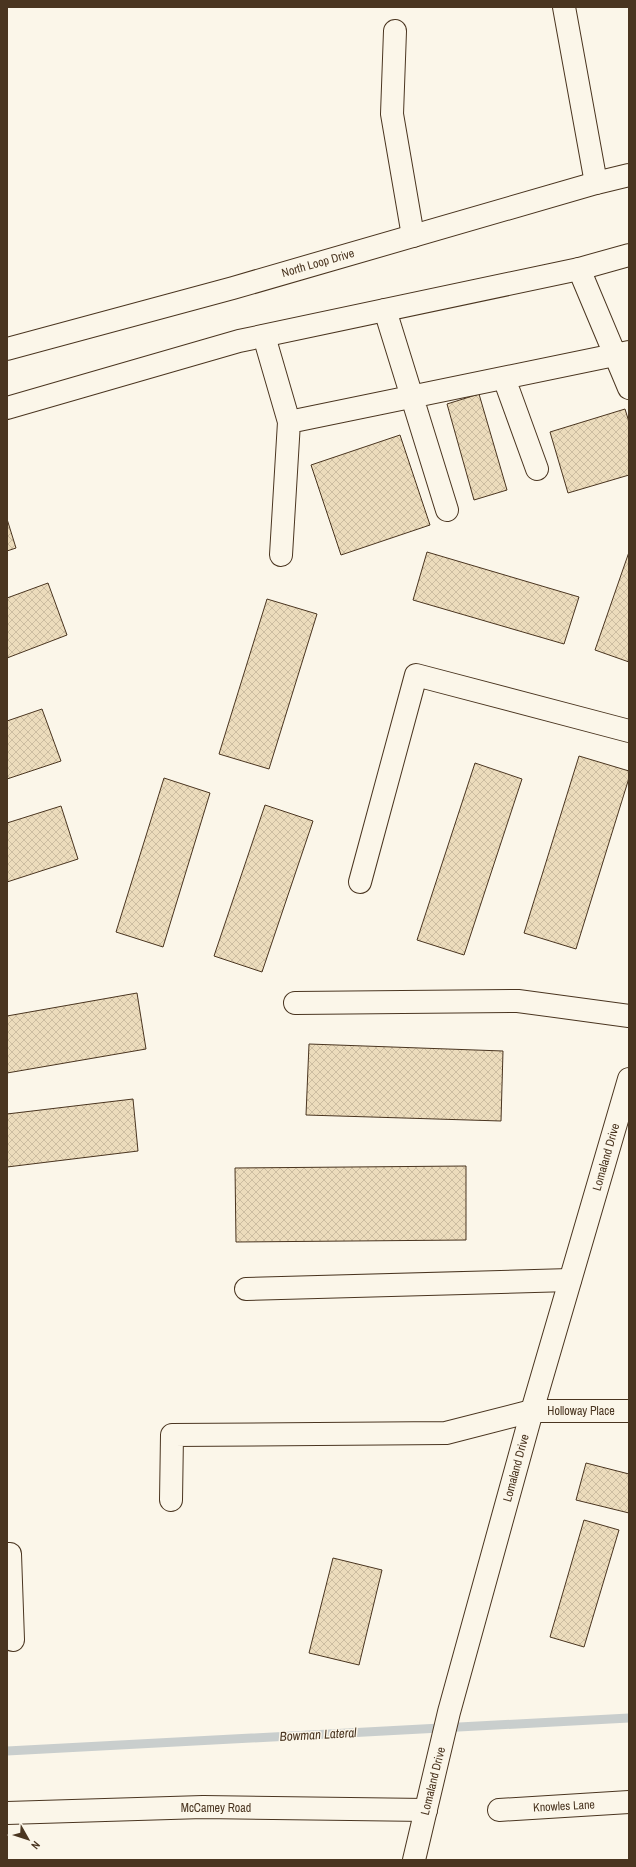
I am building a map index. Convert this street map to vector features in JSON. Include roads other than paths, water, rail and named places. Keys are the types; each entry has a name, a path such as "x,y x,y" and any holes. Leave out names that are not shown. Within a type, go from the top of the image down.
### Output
{"main road":[{"path":"564,7 596,183"},
{"path":"394,31 392,114 413,236"},
{"name":"North Loop Drive","path":"7,349 233,288 596,183 629,175"},
{"path":"7,408 239,341 579,269 629,255"},
{"path":"579,269 622,353 629,388"},
{"path":"385,310 447,510"},
{"path":"264,336 289,422 281,555"},
{"path":"289,422 622,353"},
{"path":"504,378 537,469"},
{"path":"360,882 416,675 629,731"},
{"path":"295,1003 518,1001 629,1016"},
{"name":"Lomaland Drive","path":"414,1860 450,1712 532,1410 629,1080"},
{"path":"246,1289 570,1280"},
{"name":"Holloway Place","path":"171,1500 172,1435 446,1433 532,1410 629,1411"},
{"path":"7,1554 10,1554 13,1640"},
{"name":"McCamey Road","path":"7,1813 428,1802"},
{"name":"Knowles Lane","path":"499,1810 629,1802"}],"waterway":[{"name":"Bowman Lateral","path":"7,1751 629,1718"}]}
